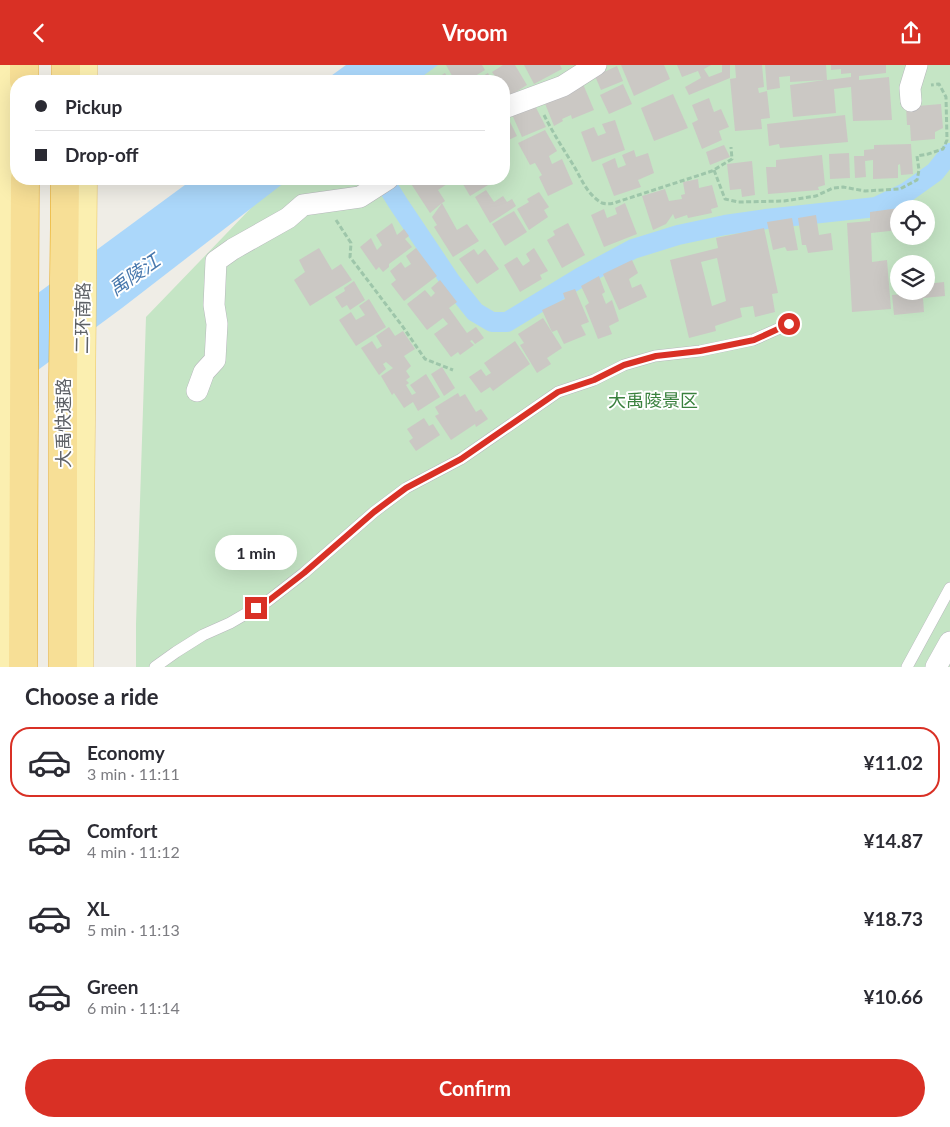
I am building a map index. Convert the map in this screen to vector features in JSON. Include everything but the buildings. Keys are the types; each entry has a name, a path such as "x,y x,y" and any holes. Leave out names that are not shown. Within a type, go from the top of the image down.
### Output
{"highway":[{"path":"23,667 15,413 16,294 25,185"},
{"name":"大禹快速路","path":"64,667 74,255 66,185"}],"main road":[{"path":"9,65 10,98"},
{"path":"13,185 16,294"},
{"path":"74,255 82,185"},
{"name":"二环南路","path":"72,374 80,667"},
{"path":"5,667 15,413"}],"street":[{"path":"510,105 563,86 596,65"},
{"path":"911,94 917,65"},
{"path":"198,391 204,372 215,360 217,324 214,305 216,261 288,218 302,205 360,197 379,185"},
{"path":"936,667 950,643"}],"lane":[{"path":"155,667 203,635 230,623 268,601 304,573 374,512 406,488 461,459 558,392 594,380 624,365 656,356 700,351 754,340 789,324"},
{"path":"907,667 950,588"}],"path":[{"path":"714,170 725,199 738,203 784,201 816,196 833,188 843,187 865,191 900,189 916,180 919,170 918,156 943,149 947,140 946,97 939,84 911,94"},
{"path":"535,96 554,135 583,185 604,204 614,203 714,170 732,159 731,147"},
{"path":"324,203 351,243 350,257 425,359 453,370"}],"green space":[{"name":"大禹陵景区","path":"408,65 950,65 950,667 136,667 146,317 273,185 510,185 510,75 396,75"}],"water":[{"path":"346,65 438,65 424,75 332,75"},
{"name":"禹陵江","path":"185,185 281,185 122,308 0,398 0,321"}],"waterway":[{"path":"387,185 451,282 475,312 492,322 507,322 581,277 633,249 678,235 725,225 876,207 907,192 935,172 950,153"}],"route":[{"path":"256,608 304,573 374,512 406,488 461,459 558,392 594,380 624,365 656,356 700,351 754,340 789,324"}]}
